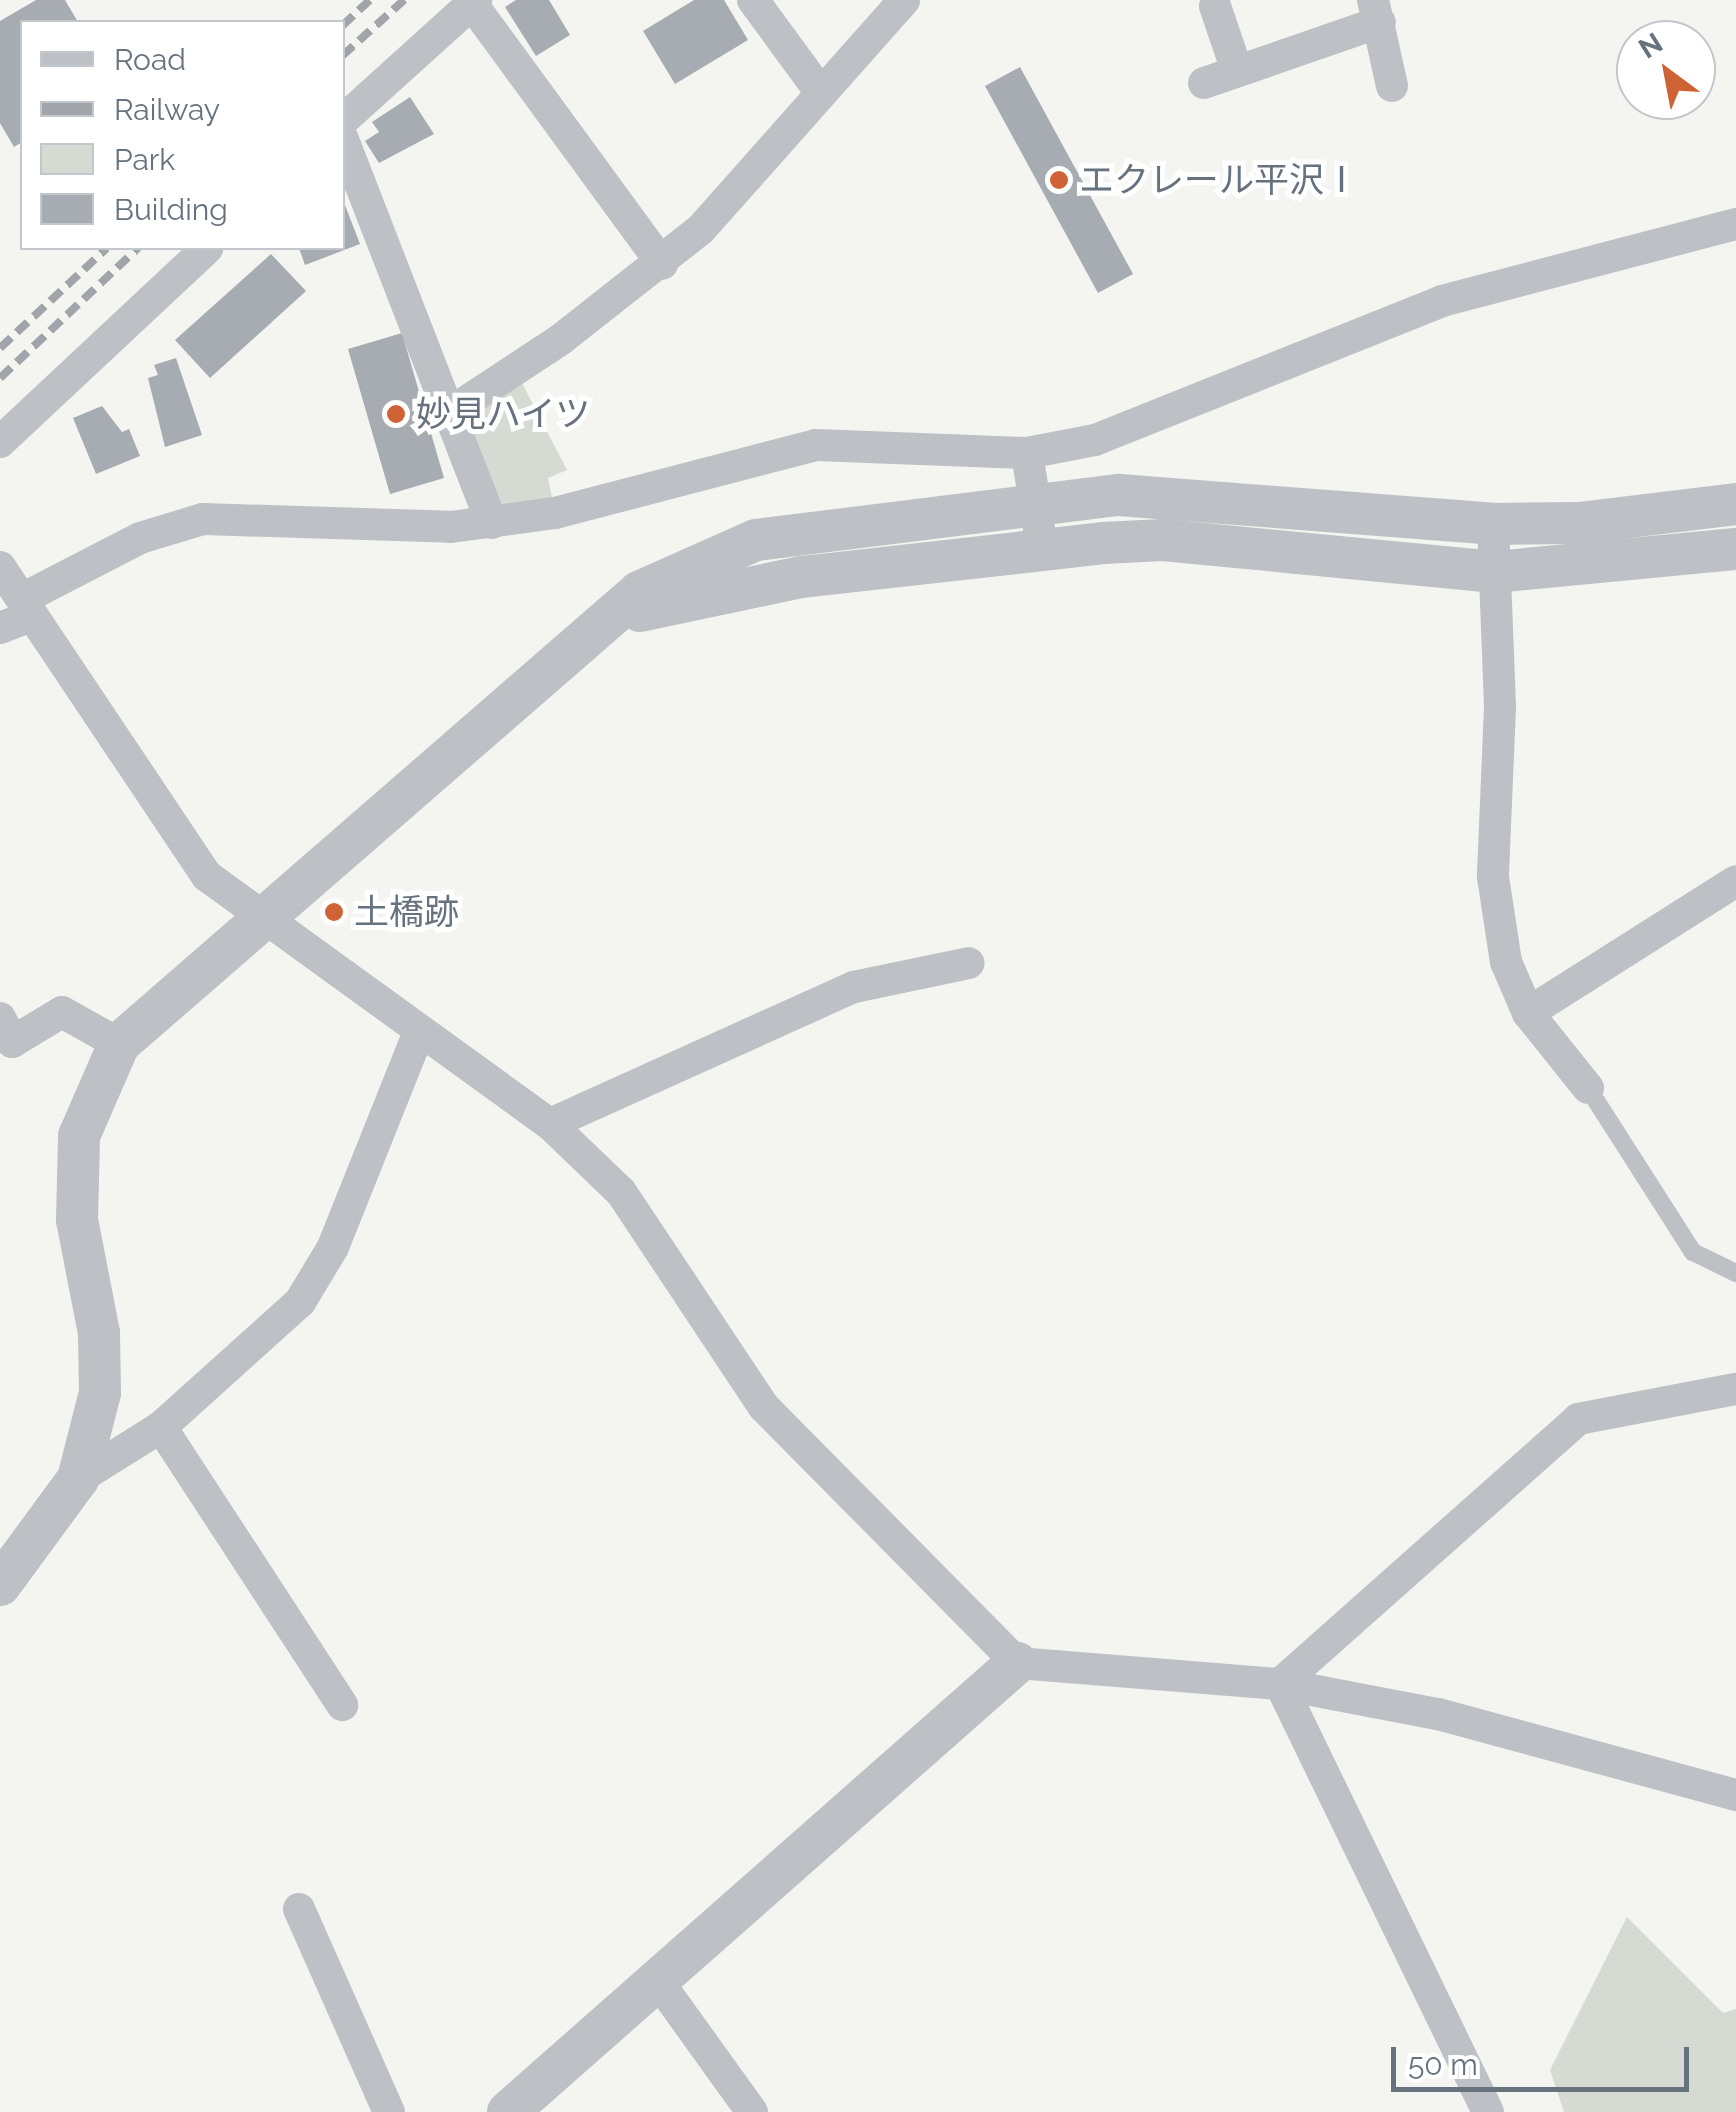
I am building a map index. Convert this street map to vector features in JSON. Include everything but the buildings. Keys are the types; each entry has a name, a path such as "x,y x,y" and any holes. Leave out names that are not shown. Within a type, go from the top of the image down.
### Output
{"street":[{"path":"753,0 821,93"},
{"path":"449,413 662,264 904,0"},
{"path":"345,118 474,2 662,264"},
{"path":"1215,6 1238,71"},
{"path":"1204,83 1376,11 1392,86"},
{"path":"345,145 492,523"},
{"path":"0,628 27,607 140,538 202,518 492,523 816,445 1028,453 1094,440 1442,301 1736,224"},
{"path":"0,442 206,250"},
{"path":"1028,453 1042,548"},
{"path":"78,1479 100,1393 99,1333 77,1220 79,1136 119,1044 639,592 756,540 1119,495 1206,498 1493,524 1580,523 1736,504"},
{"path":"1493,524 1496,572 1493,877 1506,962 1528,1013 1588,1088"},
{"path":"597,625 678,598 1042,548 1163,540 1496,572 1736,550"},
{"path":"0,567 208,876 260,921 550,1124 621,1192 764,1408 1017,1663 1280,1684 1438,1714 1736,1795"},
{"path":"1528,1013 1736,880"},
{"path":"550,1124 854,987 969,963"},
{"path":"0,1018 12,1042 62,1012 119,1044"},
{"path":"0,1585 78,1479 162,1427 300,1302 333,1247 418,1034"},
{"path":"1280,1684 1578,1419 1736,1389"},
{"path":"162,1427 342,1705"},
{"path":"508,2112 660,1984 1017,1663"},
{"path":"1280,1684 1488,2112"},
{"path":"299,1908 389,2112"},
{"path":"660,1984 752,2112"}],"lane":[{"path":"1588,1088 1692,1252 1736,1273"}],"green space":[{"path":"521,381 567,470 548,478 553,502 511,509 490,496 465,421"},
{"path":"1627,1917 1723,2013 1736,2009 1736,2112 1564,2112 1550,2070"}],"railway":[{"path":"345,23 370,0"},
{"path":"345,53 404,0"},
{"path":"0,348 105,250"},
{"path":"0,378 136,250"}],"place":[{"name":"エクレール平沢Ⅰ","path":"1059,180"},
{"name":"妙見ハイツ","path":"396,414"},
{"name":"土橋跡","path":"334,912"}]}
